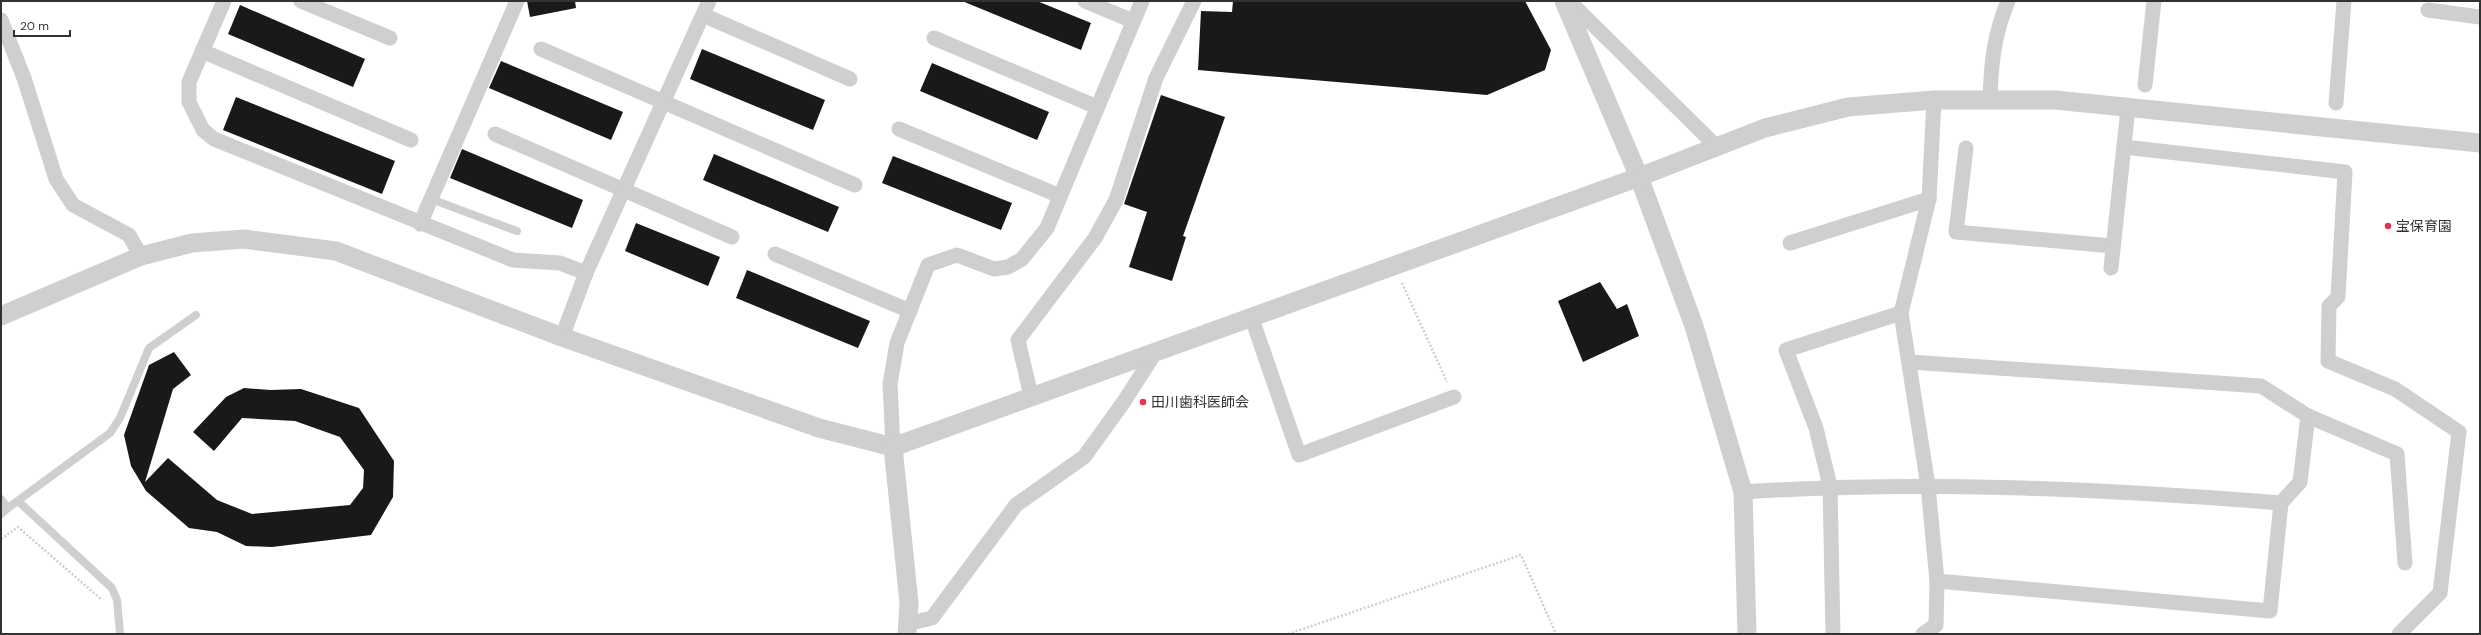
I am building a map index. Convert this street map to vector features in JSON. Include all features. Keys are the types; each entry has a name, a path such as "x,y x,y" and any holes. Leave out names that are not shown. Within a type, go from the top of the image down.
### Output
{"street":[{"path":"224,1 189,82 189,102 203,130 209,135 222,142 420,224 513,260 560,264 586,273"},
{"path":"301,1 390,38"},
{"path":"420,224 517,1"},
{"path":"562,337 586,273 709,1"},
{"path":"1085,1 1133,21"},
{"path":"1142,1 1047,228 1022,259 1008,267 994,269 957,256 928,265 897,343 890,384 893,447 909,603 907,629 932,618 1016,505 1084,457 1123,403 1157,350"},
{"path":"1031,396 1018,340 1095,238 1116,200 1156,78 1194,1"},
{"path":"1564,1 1640,177 1696,331 1743,492 1747,634"},
{"path":"1569,1 1717,147"},
{"path":"1990,100 1991,60 1999,23 2008,1"},
{"path":"2145,85 2154,1"},
{"path":"2336,103 2344,1"},
{"path":"2428,10 2480,17"},
{"path":"703,15 850,79"},
{"path":"1,20 24,78 56,179 73,205 129,235 141,256"},
{"path":"934,38 1097,107"},
{"path":"541,49 855,185"},
{"path":"202,52 411,140"},
{"path":"1923,634 1936,625 1937,581 1928,486 1902,313 1929,198 1934,100"},
{"path":"1,316 141,256 192,243 244,239 336,251 562,337 819,428 893,447 1251,316 1640,177 1765,128 1848,106 1934,100 2055,100 2480,143"},
{"path":"2111,268 2128,108"},
{"path":"898,129 1060,196"},
{"path":"495,134 732,237"},
{"path":"2124,147 2345,172 2338,298 2329,306 2328,361 2395,390 2459,432 2440,593 2399,634"},
{"path":"1966,148 1956,232 2113,246"},
{"path":"1790,243 1929,198"},
{"path":"775,254 910,311"},
{"path":"1833,634 1830,486 1816,428 1786,350 1902,313"},
{"path":"1251,316 1299,455 1454,397"},
{"path":"1910,362 2261,386 2308,416 2397,454 2405,563"},
{"path":"1937,581 2270,611 2281,503 2300,482 2308,416"},
{"path":"1743,492 1830,486 1928,486 2153,493 2281,503"}],"lane":[{"path":"431,199 517,231"},
{"path":"1,514 110,433 120,418 149,348 196,315"},
{"path":"1,499 8,508"},
{"path":"18,501 112,588 117,600 120,634"}],"path":[{"path":"1394,265 1454,397"},
{"path":"1,539 18,527 104,604"},
{"path":"1288,634 1521,555 1556,634"}],"building":[{"path":"527,1 575,1 576,8 530,17"},
{"path":"962,1 1037,1 1091,23 1081,50"},
{"path":"1233,1 1525,1 1551,50 1545,70 1487,95 1198,70 1201,11 1232,12"},
{"path":"240,5 365,59 353,87 228,34"},
{"path":"702,49 825,100 813,130 690,79"},
{"path":"501,61 623,112 611,140 489,88"},
{"path":"932,63 1049,112 1037,140 920,91"},
{"path":"1161,95 1225,117 1183,236 1186,237 1172,281 1129,267 1147,212 1124,204"},
{"path":"236,97 395,161 382,194 223,130"},
{"path":"462,149 583,200 572,228 450,178"},
{"path":"714,154 839,207 828,232 703,180"},
{"path":"893,156 1012,203 1001,230 882,183"},
{"path":"636,223 720,257 708,286 625,251"},
{"path":"747,270 870,321 858,348 736,298"},
{"path":"1600,282 1617,309 1627,304 1639,336 1583,362 1558,301"},
{"path":"174,352 191,375 173,389 145,482 168,458 217,500 252,514 350,505 363,488 364,470 340,437 295,421 242,418 214,451 193,432 226,397 244,388 271,390 301,389 359,408 394,461 393,497 371,535 272,547 246,546 217,532 189,528 146,491 131,466 124,435 149,365"}],"place":[{"name":"宝保育園","path":"2388,226"},
{"name":"田川歯科医師会","path":"1143,402"}]}
